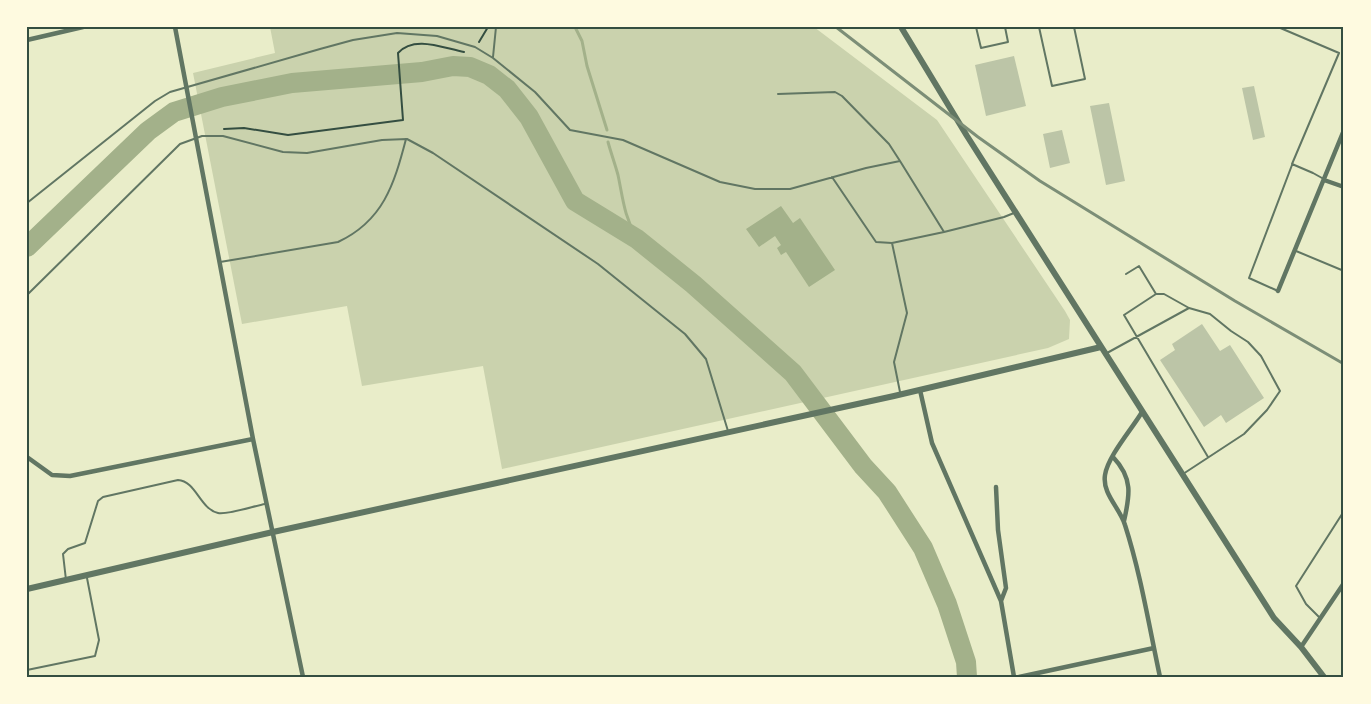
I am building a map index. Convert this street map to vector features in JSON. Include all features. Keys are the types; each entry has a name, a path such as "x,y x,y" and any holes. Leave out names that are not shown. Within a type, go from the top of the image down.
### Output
{"street":[{"path":"27,40 82,27"},
{"path":"175,27 253,439 303,677"},
{"path":"901,27 952,112 1274,618 1301,647 1324,677"},
{"path":"1278,291 1344,130"},
{"path":"1324,180 1344,187"},
{"path":"27,589 273,532 920,390 1101,347"},
{"path":"920,390 932,443 1001,601 1017,677 1154,648"},
{"path":"1142,412 1107,464 1104,478 1107,491 1124,521 1137,565 1160,677"},
{"path":"27,458 52,475 70,476 253,439"},
{"path":"1113,457 1126,473 1129,485 1124,521"},
{"path":"996,487 1006,588 1001,601"},
{"path":"1301,647 1344,583"}],"lane":[{"path":"493,58 496,27"},
{"path":"976,27 981,48 1008,42 1005,27"},
{"path":"1039,27 1052,86 1085,80 1074,27"},
{"path":"1278,27 1339,53 1292,165 1249,278 1278,291"},
{"path":"27,203 155,101 170,92 353,40 397,33 437,36 475,47 493,58 536,92 570,130 623,140 720,182 755,189 790,189 900,161"},
{"path":"778,94 835,92 842,96 889,144 945,232"},
{"path":"27,295 180,144 202,136 223,136 283,152 307,153 382,140 406,139 433,153 598,264 685,334 706,359 729,432"},
{"path":"220,262 338,242 355,234 372,220 385,199 399,165 406,139"},
{"path":"1292,165 1313,172 1324,180"},
{"path":"832,177 876,242 892,243 945,232 1016,212"},
{"path":"892,243 907,313 894,362 897,395"},
{"path":"1296,251 1344,271"},
{"path":"1126,274 1139,266 1156,294"},
{"path":"1182,475 1244,434 1267,410 1280,391 1261,356 1248,342 1230,331 1210,314 1189,308 1164,294 1156,294 1124,315 1208,457"},
{"path":"1106,354 1189,308"},
{"path":"66,580 63,554 68,549 85,543 98,501 103,496 178,480 186,482 210,510 219,514 267,503"},
{"path":"1320,618 1306,604 1296,586 1344,511"},
{"path":"27,670 95,656 99,640 87,575"}],"path":[{"path":"219,130 244,128 288,135 403,120 398,53 403,47 416,42 470,53 488,27"}],"shaded area":[{"path":"270,27 814,27 937,120 1065,311 1070,320 1069,339 1048,348 502,469 483,366 362,386 347,306 242,324 193,73 275,53"},
{"path":"781,206 793,223 800,218 835,270 809,287 786,252 781,255 777,248 781,245 775,236 759,247 746,229"}],"building":[{"path":"1014,56 1026,106 986,116 975,65"},
{"path":"1254,86 1265,137 1253,140 1242,88"},
{"path":"1109,103 1125,181 1106,185 1090,106"},
{"path":"1062,130 1070,163 1050,168 1043,134"},
{"path":"1202,324 1220,351 1230,345 1264,398 1226,423 1221,415 1204,427 1160,360 1175,350 1172,344"}],"waterway":[{"path":"575,27 582,41 587,66 607,130"},
{"path":"27,247 148,131 174,112 222,97 292,83 422,72 453,66 470,67 489,75 507,89 529,117 575,201 637,239 693,284 793,373 863,466 887,492 923,548 947,604 966,662 967,677"},
{"path":"608,142 627,215 637,239"}],"railway":[{"path":"836,27 978,137 1040,181 1235,301 1344,364"}]}
